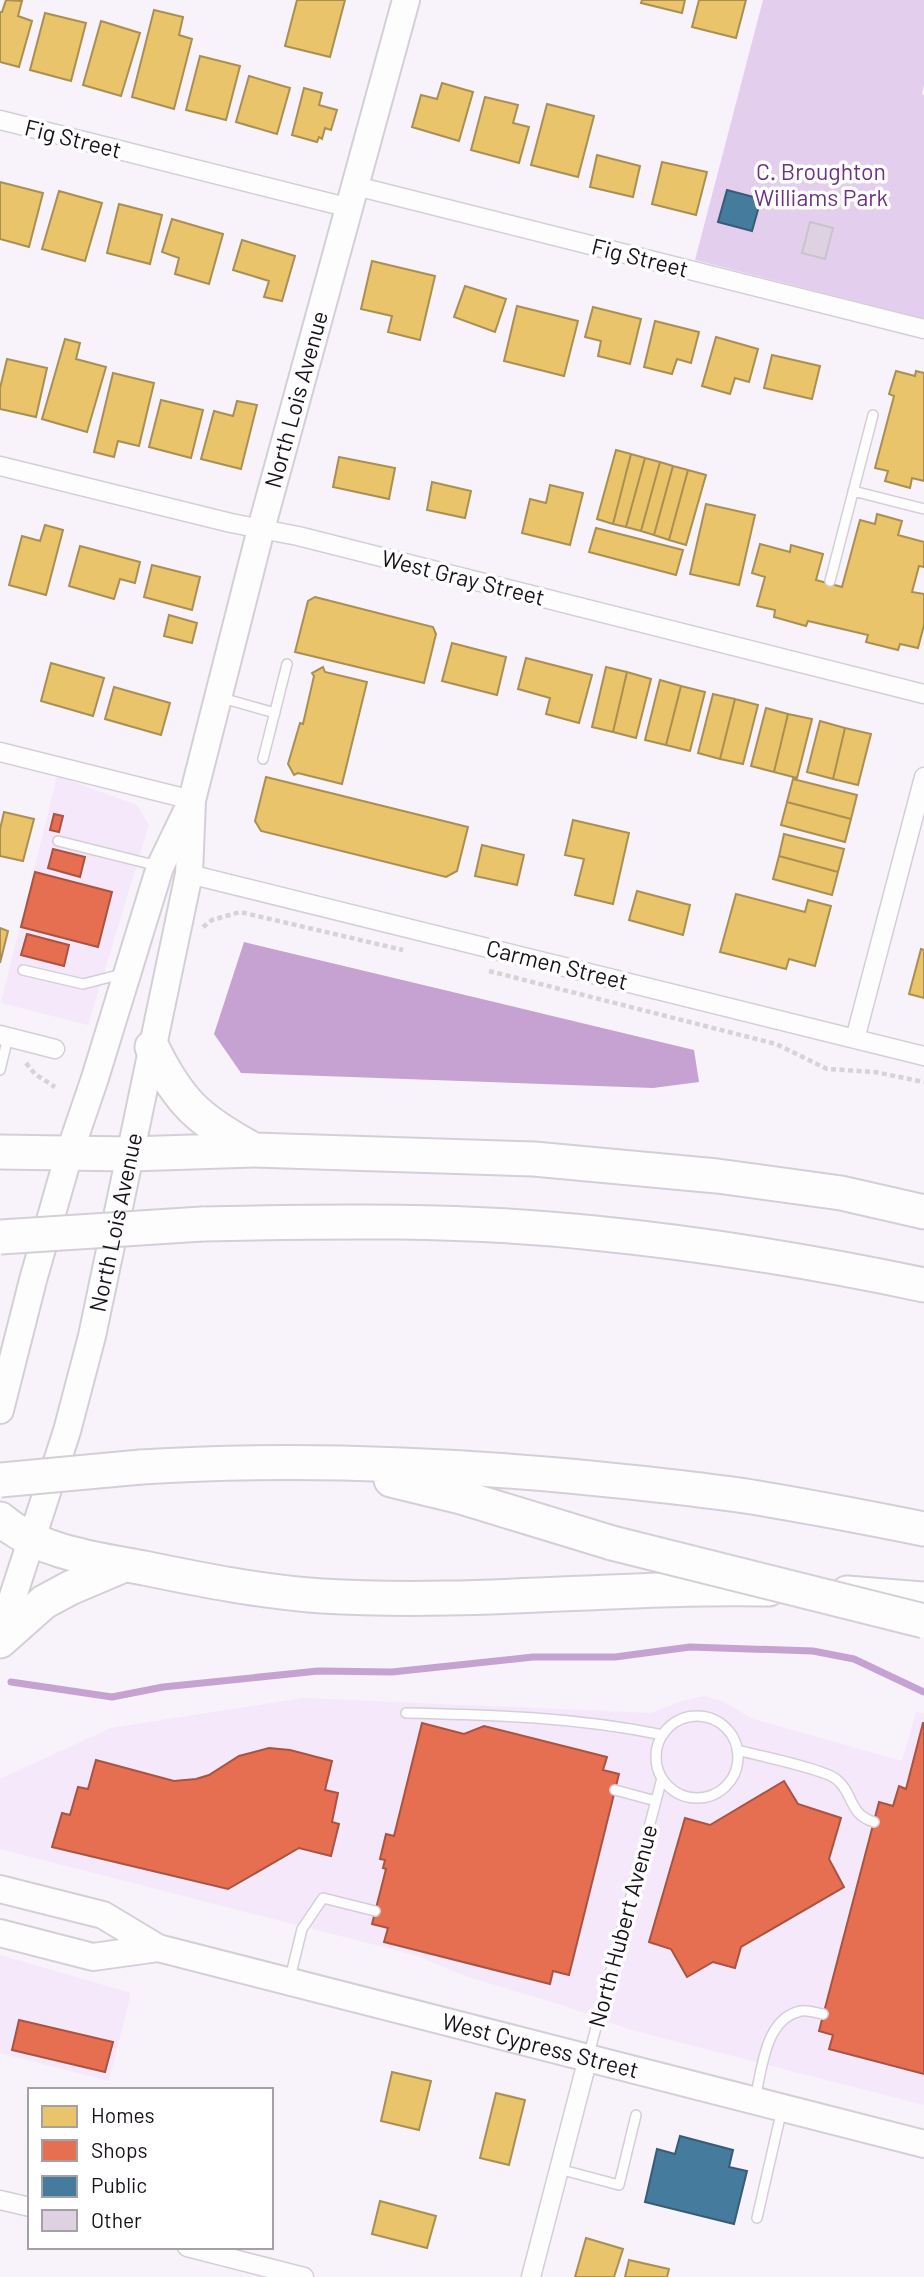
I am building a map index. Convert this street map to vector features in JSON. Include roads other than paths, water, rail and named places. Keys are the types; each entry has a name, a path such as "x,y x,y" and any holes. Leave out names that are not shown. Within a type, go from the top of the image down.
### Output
{"highway":[{"path":"152,1047 167,1078 190,1108 226,1135 254,1150"},
{"path":"0,1152 130,1154 254,1150 499,1158 652,1170 804,1188 924,1212"},
{"path":"0,1237 201,1224 323,1221 443,1223 592,1233 742,1251 924,1285"},
{"path":"0,1480 214,1462 478,1468 649,1483 756,1498 924,1530"},
{"path":"292,1462 414,1484 611,1543 924,1621"},
{"path":"0,1519 33,1541 76,1554 253,1588 321,1596 458,1598 643,1589 734,1588 924,1599"},
{"path":"0,1638 44,1602 124,1565"}],"street":[{"name":"North Lois Avenue","path":"0,1410 69,1154 160,867 192,800 261,529 406,0"},
{"name":"Fig Street","path":"0,120 353,197 924,329"},
{"name":"West Gray Street","path":"0,466 298,536 924,694"},
{"path":"0,752 192,800"},
{"path":"856,1039 924,777"},
{"name":"North Lois Avenue","path":"0,1638 67,1431 92,1336 189,874 192,800"},
{"name":"Carmen Street","path":"189,874 924,1056"},
{"path":"4,1036 55,1049"},
{"name":"West Cypress Street","path":"0,1889 103,1915 158,1948 924,2144"},
{"name":"West Cypress Street","path":"0,1933 93,1957 158,1948"},
{"name":"North Hubert Avenue","path":"531,2277 588,2058"},
{"path":"0,2200 28,2207"},
{"path":"195,2249 304,2277"}],"lane":[{"path":"830,581 873,415"},
{"path":"853,491 924,509"},
{"path":"263,759 287,664"},
{"path":"219,698 275,713"},
{"path":"58,841 160,867"},
{"path":"23,970 83,984 127,973"},
{"path":"0,1070 4,1036"},
{"path":"406,1713 540,1717 615,1725 663,1735"},
{"path":"691,1717 716,1721 735,1741 737,1750 736,1769 730,1782 707,1797 692,1798 679,1794 662,1778 656,1763 656,1750 663,1735 678,1721 691,1717"},
{"path":"737,1750 835,1778 847,1791 856,1813 874,1822"},
{"name":"North Hubert Avenue","path":"588,2058 662,1778"},
{"path":"615,1790 656,1801"},
{"path":"290,1980 302,1929 323,1898 375,1911"},
{"path":"754,2100 772,2032 781,2021 802,2011 823,2014"},
{"path":"757,2218 782,2108"},
{"path":"559,2169 618,2185 636,2115"}],"waterway":[{"path":"11,1682 112,1697 163,1687 318,1671 392,1672 533,1657 615,1657 690,1647 813,1651 854,1659 924,1692"}],"park label":[{"name":"C. Broughton Williams Park","path":"821,185"}]}
